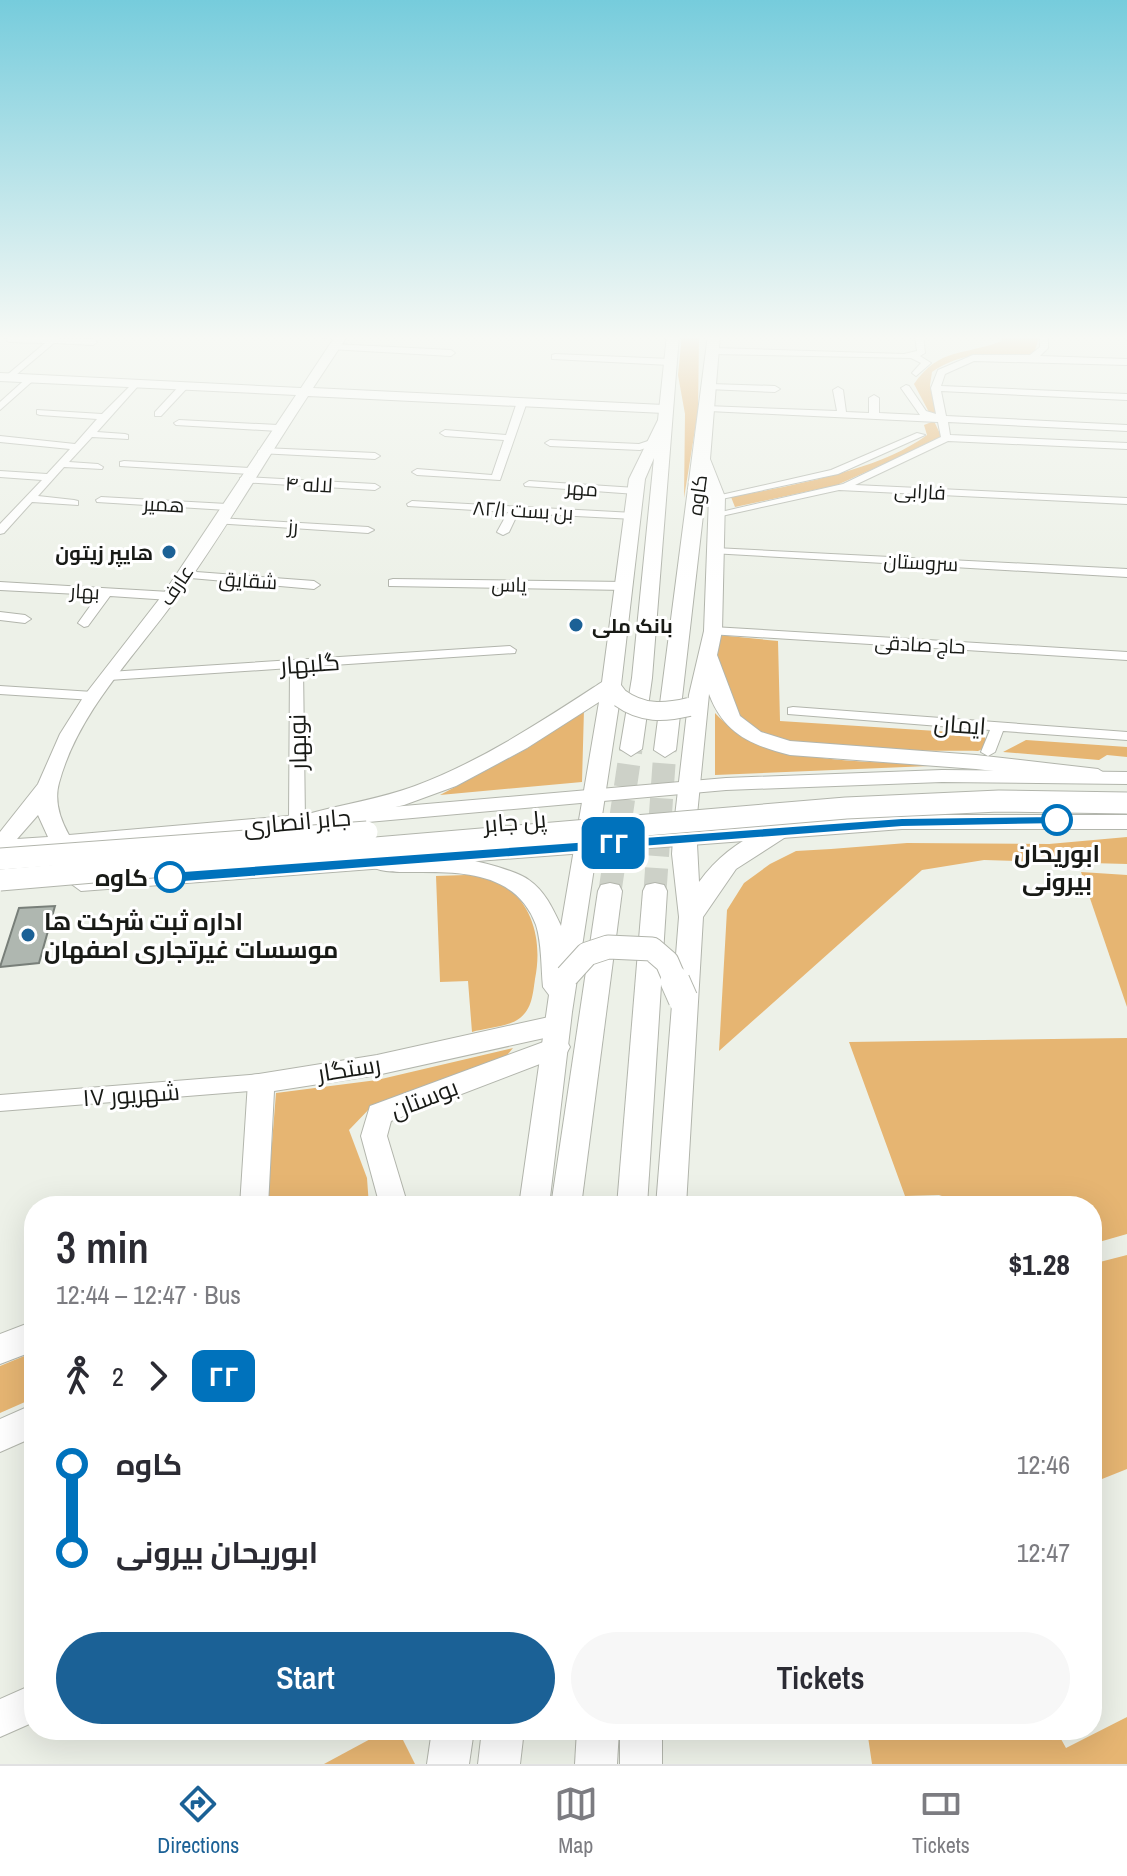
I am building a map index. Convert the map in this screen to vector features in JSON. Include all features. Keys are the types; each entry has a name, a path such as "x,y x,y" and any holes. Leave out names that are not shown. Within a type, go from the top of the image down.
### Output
{"main road":[{"name":"عارف","path":"62,842 48,817 48,785 70,734 93,696 170,596 285,417"},
{"path":"535,1196 594,795 616,692 637,479 663,417"},
{"name":"کاوه","path":"631,749 642,678 663,417"},
{"name":"کاوه","path":"665,750 670,680 708,417"},
{"path":"702,459 717,505 711,641 721,706 731,722 766,743 790,748 976,762 1127,778"},
{"path":"672,1196 691,917 684,838 694,701 711,641"},
{"path":"616,692 628,705 653,713 694,701"},
{"path":"307,820 384,804 426,790 616,692"},
{"path":"688,787 942,776 1098,776"},
{"path":"0,846 48,785"},
{"name":"جابر انصاری","path":"0,846 688,787"},
{"name":"پل جابر","path":"0,859 839,796 992,791 1127,792"},
{"name":"پل جابر","path":"0,880 846,808 999,801 1127,803"},
{"path":"684,838 902,822 1127,822"},
{"path":"691,917 731,857 752,843 784,831"},
{"name":"جابر انصاری","path":"0,888 684,838"},
{"path":"379,862 482,867 511,880 535,898 548,925 558,1028"},
{"path":"567,1196 610,891"},
{"path":"633,1196 655,891"},
{"path":"567,976 587,954 608,947 652,949 667,962 683,999"},
{"name":"رستگار","path":"261,1082 377,1065 558,1028"},
{"name":"بوستان","path":"391,1196 374,1136 379,1114 558,1028"},
{"path":"255,1196 261,1082"},
{"path":"0,1349 24,1340"},
{"path":"0,1436 24,1425"},
{"path":"0,1718 24,1707"},
{"path":"448,1764 452,1740"},
{"path":"499,1764 502,1740"},
{"path":"596,1764 597,1740"}],"street":[{"path":"0,531 105,417"},
{"path":"417,472 496,478 517,417"},
{"path":"926,417 1127,428"},
{"path":"941,418 946,438"},
{"path":"179,423 278,428"},
{"path":"445,433 510,438"},
{"path":"90,434 125,437"},
{"path":"717,505 834,472 920,435"},
{"path":"839,487 871,476 946,438 1127,446"},
{"path":"0,439 78,447"},
{"path":"550,443 640,447 654,442"},
{"path":"263,451 375,456"},
{"path":"62,464 98,467"},
{"name":"لاله ۴","path":"124,464 375,487"},
{"path":"0,474 50,477"},
{"name":"مهر","path":"529,484 636,491"},
{"name":"فارابی","path":"717,505 839,487 1127,501"},
{"path":"30,499 74,503"},
{"name":"همیر","path":"101,500 222,514"},
{"name":"بن بست ۸۲/۱","path":"412,504 634,516"},
{"path":"503,532 515,509"},
{"name":"رز","path":"222,514 368,530"},
{"name":"سروستان","path":"715,551 1127,573"},
{"name":"شقایق","path":"183,575 314,585"},
{"name":"یاس","path":"393,583 626,586"},
{"name":"بهار","path":"0,586 170,596"},
{"path":"84,623 107,592"},
{"path":"0,616 25,619"},
{"name":"حاج صادقی","path":"711,641 1127,656"},
{"name":"گلبهار","path":"109,676 510,650"},
{"name":"نوبهار","path":"296,663 307,820"},
{"path":"0,690 93,696"},
{"name":"ایمان","path":"793,711 1127,736"},
{"path":"988,752 998,727"},
{"name":"۱۷ شهریور","path":"0,1103 261,1082"}],"shaded area":[{"path":"685,417 697,417 684,498"},
{"path":"934,421 942,438 837,485 735,507 731,497 833,475 884,458 927,435 924,425"},
{"path":"718,635 778,641 780,721 968,733 985,737 987,747 978,751 831,748 801,745 758,732 740,717 729,698 718,659"},
{"path":"584,709 582,782 440,795 528,748"},
{"path":"715,713 737,731 764,744 794,753 859,761 953,765 715,775"},
{"path":"1026,740 1127,747 1127,757 1107,755 1099,760 1003,752"},
{"path":"1127,837 1127,864 984,860 922,870 719,1051 727,910 744,883 770,864 796,851 907,843 1049,844"},
{"path":"1081,872 1127,875 1127,1007"},
{"path":"475,875 497,882 511,891 529,915 537,946 533,995 524,1014 515,1021 472,1032 468,981 440,982 436,876"},
{"path":"1127,1038 1127,1234 1102,1241 1102,1196 905,1196 849,1042"},
{"path":"513,1048 503,1060 372,1106 349,1130 367,1178 368,1196 268,1196 276,1093 377,1080"},
{"path":"1127,1255 1127,1469 1102,1479 1102,1261"},
{"path":"24,1356 24,1402 0,1413 0,1366"},
{"path":"1127,1717 1127,1764 872,1764 868,1740 1062,1740 1066,1748 1082,1740 1102,1740 1102,1730"},
{"path":"368,1740 403,1740 415,1764 324,1764"}],"building":[{"name":"اداره ثبت شرکت ها موسسات غیرتجاری اصفهان","path":"55,906 39,963 0,967 19,908"}],"tunnel":[{"path":"610,891 631,749"},
{"path":"655,891 665,750"}],"bus line":[{"name":"۲۲","path":"170,877 902,822 1057,820"}],"place":[{"name":"هایپر زیتون","path":"169,552"},
{"name":"بانک ملی","path":"576,625"},
{"name":"ابوریحان بیرونی","path":"1057,820"},
{"name":"کاوه","path":"170,877"},
{"name":"اداره ثبت شرکت ها موسسات غیرتجاری اصفهان","path":"28,935"}]}
